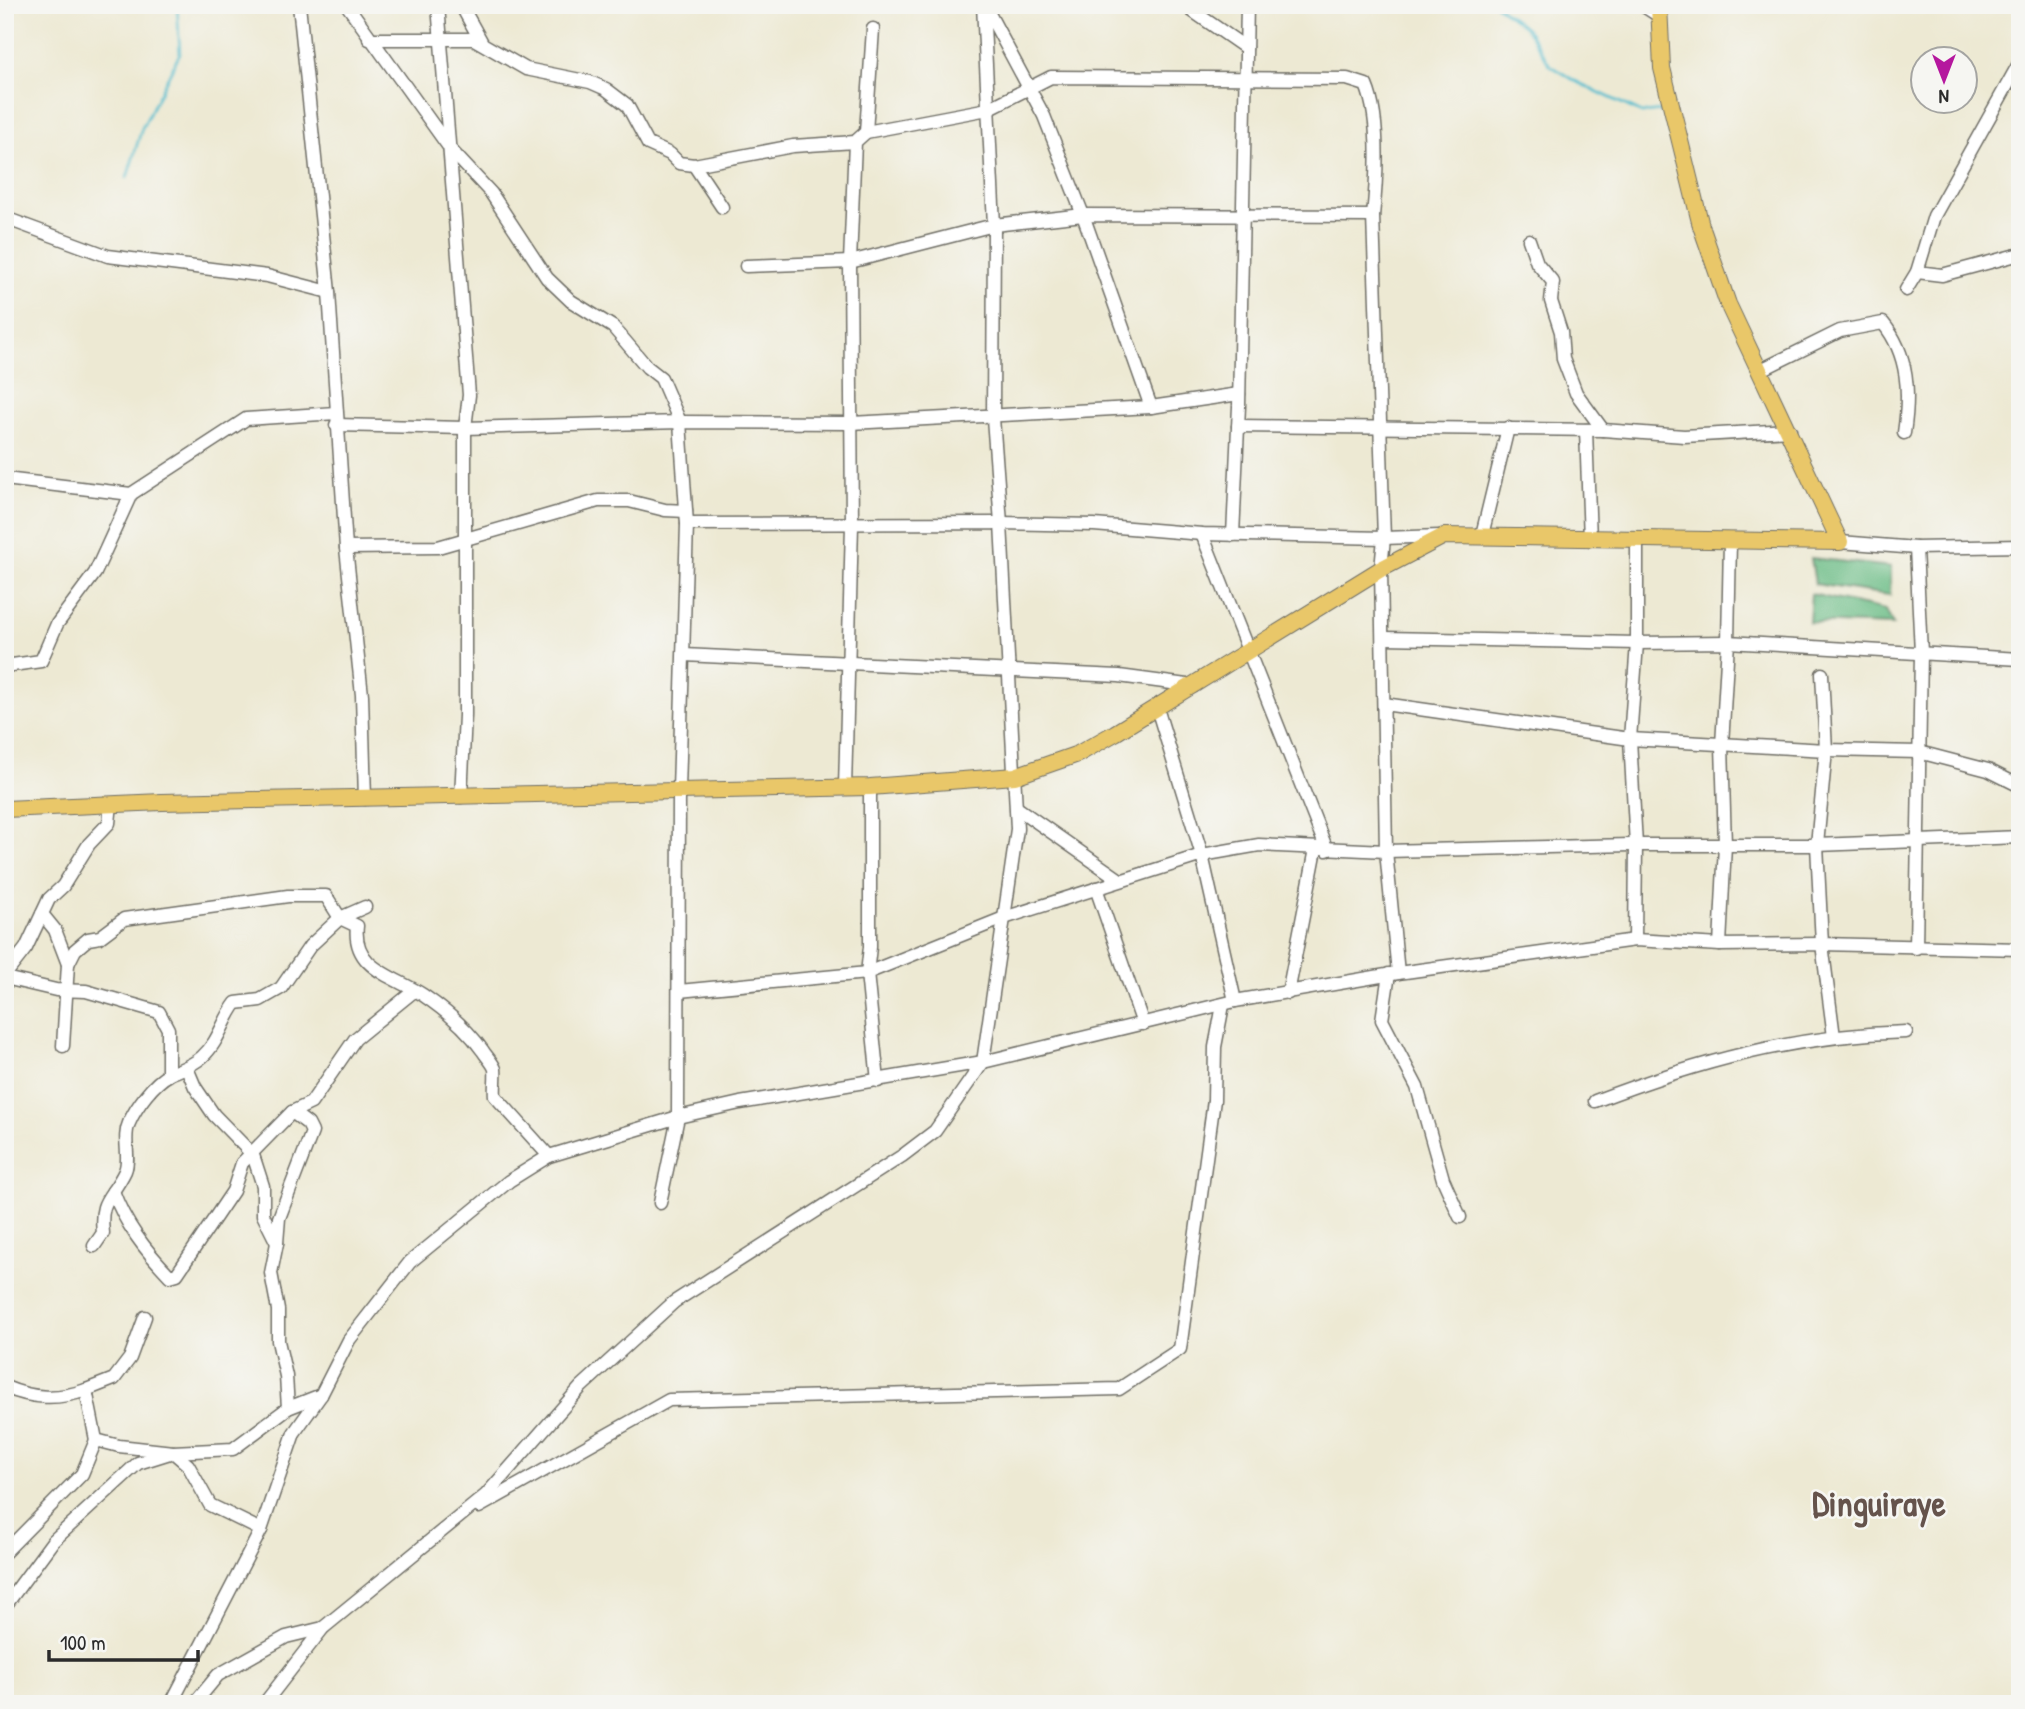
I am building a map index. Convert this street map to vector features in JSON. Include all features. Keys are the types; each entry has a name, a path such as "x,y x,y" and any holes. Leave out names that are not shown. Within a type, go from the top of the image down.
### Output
{"main road":[{"path":"5,810 111,804 845,788 1015,776 1078,754 1195,686 1381,569 1444,536 1840,542 1790,430 1728,304 1701,226 1662,68 1659,10"}],"street":[{"path":"299,5 329,292 346,548 362,695 366,799"},
{"path":"347,5 451,150 491,193 547,278 571,301 613,327 661,378 680,422 687,517 679,790 678,1117 660,1203"},
{"path":"438,5 443,40 469,395 465,428 465,772 461,797"},
{"path":"461,5 481,41 500,57 526,69 590,82 606,89 627,105 648,144 670,154 680,163 694,165 793,146 855,142 866,132 988,109 1051,78 1347,79 1366,85 1373,101 1376,184 1373,216 1384,538 1381,569 1386,851 1393,974 1382,1020 1417,1087 1443,1179 1460,1217"},
{"path":"984,5 1030,86 1083,215 1151,407"},
{"path":"264,1704 323,1628 486,1495 580,1387 674,1302 902,1156 935,1131 983,1062 1017,808 1007,670 1002,523 993,418 994,225 984,5"},
{"path":"1184,5 1246,48"},
{"path":"1233,535 1244,214 1247,5"},
{"path":"1642,5 1659,10"},
{"path":"866,132 873,29"},
{"path":"369,38 481,41"},
{"path":"1906,290 1917,272 1934,216 2020,62"},
{"path":"845,788 852,525 850,262 855,142"},
{"path":"694,165 722,207"},
{"path":"746,266 850,262 994,225 1083,215 1373,216"},
{"path":"5,218 108,256 268,276 329,292"},
{"path":"1529,240 1537,263 1553,282 1551,302 1561,332 1563,359 1567,370 1576,393 1603,430"},
{"path":"1917,272 1942,275 2020,254"},
{"path":"1759,371 1840,331 1883,323 1903,355 1908,406 1904,433"},
{"path":"5,666 41,661 57,624 95,573 131,494 246,419 336,419 465,428 680,422 851,423 993,418 1151,407 1239,394"},
{"path":"1238,426 1603,430 1684,436 1790,430"},
{"path":"1482,535 1508,428"},
{"path":"1586,430 1590,540"},
{"path":"5,479 131,494"},
{"path":"346,548 408,550 438,547 598,501 629,502 687,517 852,525 1002,523 1094,525 1233,535 1384,538 1444,536"},
{"path":"1202,534 1250,652 1321,849 1288,993"},
{"path":"1635,940 1636,845 1630,739 1637,643 1637,541"},
{"path":"1720,945 1725,845 1722,745 1730,541"},
{"path":"1840,542 1916,548 2020,547"},
{"path":"1916,548 1921,653 1915,841 1916,948"},
{"path":"1384,638 1728,642 2020,659"},
{"path":"684,654 1119,676 1195,686"},
{"path":"1822,674 1826,750 1817,845 1822,944 1834,1037"},
{"path":"1384,704 1630,739 1826,750 1919,752 1988,770 2020,786"},
{"path":"461,1518 669,1400 1119,1389 1180,1349 1214,1100 1215,1047 1229,1003 1202,855 1157,708"},
{"path":"870,787 870,947 867,973 878,1081"},
{"path":"111,804 109,823 89,844 63,886 49,899 26,948 5,976 64,991 86,991 159,1012 167,1029 168,1075"},
{"path":"1017,808 1120,880"},
{"path":"679,991 867,973 1004,918 1120,880 1202,855 1259,845 1386,851 1636,845 1817,845 2020,837"},
{"path":"1096,888 1143,1024"},
{"path":"63,1046 64,991 68,964 75,950 88,939 100,937 124,919 160,912 311,895 326,897 340,918 356,926 355,942 361,955 397,983 414,990 459,1023 480,1046 495,1069 495,1096 549,1156"},
{"path":"94,1246 103,1233 101,1209 127,1168 127,1126 137,1109 168,1075 187,1068 203,1056 219,1037 225,1018 236,1003 260,1000 282,988 310,946 340,918 365,907"},
{"path":"42,915 55,930 68,964"},
{"path":"171,1704 261,1530 294,1433 321,1395 349,1340 410,1262 509,1181 549,1156 678,1117 740,1103 983,1062 1229,1003 1393,974 1635,940 1720,945 1822,944 2020,949"},
{"path":"113,1191 121,1213 145,1252 170,1276 177,1274 233,1191 242,1163 253,1155 292,1112 311,1103 355,1039 414,990"},
{"path":"1595,1101 1678,1070 1722,1057 1834,1037 1906,1032"},
{"path":"187,1068 195,1087 214,1115 253,1155 263,1186 263,1215 277,1243"},
{"path":"288,1408 286,1376 278,1342 278,1310 271,1273 279,1218 312,1132 307,1124 292,1112"},
{"path":"5,1387 29,1397 67,1397 114,1379 130,1358 145,1317"},
{"path":"5,1552 82,1474 96,1440 86,1390"},
{"path":"96,1440 118,1446 173,1452 233,1449 288,1408 321,1395"},
{"path":"173,1452 188,1465 210,1505 261,1530"},
{"path":"5,1606 53,1541 106,1490 138,1463 173,1452"},
{"path":"194,1704 218,1675 286,1637 323,1628"}],"green space":[{"path":"1811,558 1891,567 1890,595 1815,584"},
{"path":"1811,594 1886,610 1893,625 1809,622"}],"waterway":[{"path":"127,178 142,128 180,53 177,5"},
{"path":"1496,5 1526,28 1550,65 1575,81 1642,113 1664,111"}],"district":[{"name":"Dinguiraye","path":"1879,1503"}]}
